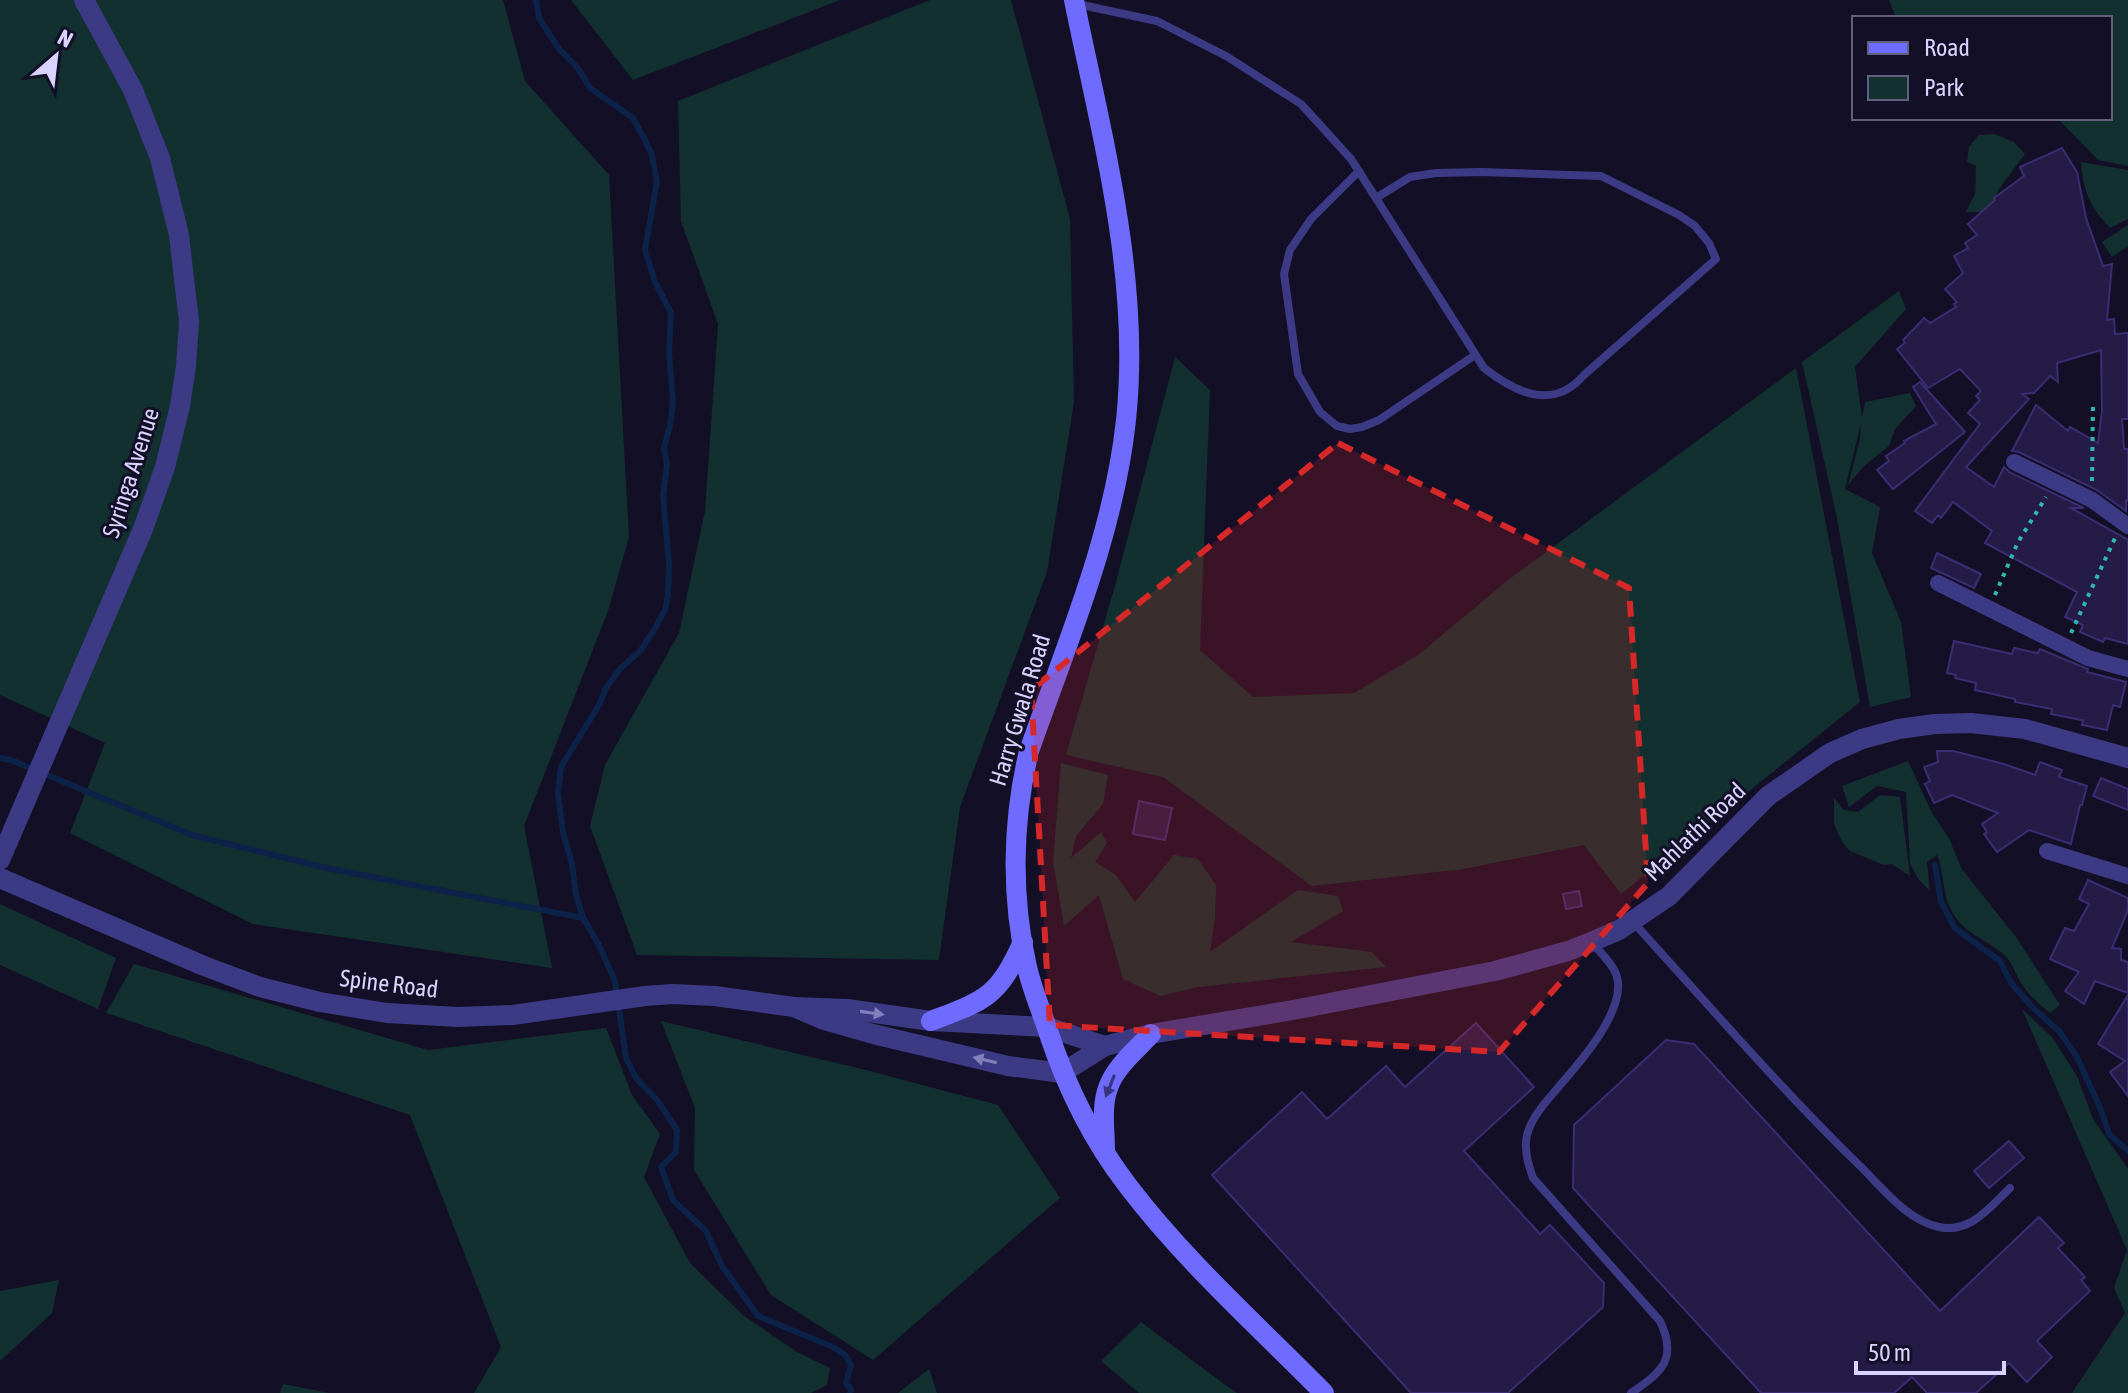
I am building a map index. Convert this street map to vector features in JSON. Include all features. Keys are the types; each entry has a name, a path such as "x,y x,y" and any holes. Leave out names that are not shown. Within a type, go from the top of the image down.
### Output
{"main road":[{"name":"Harry Gwala Road","path":"1074,2 1103,140 1124,262 1129,306 1129,376 1126,421 1114,493 1097,557 1029,751 1022,780 1016,817 1016,878 1027,968 1062,1073 1082,1114 1126,1184 1166,1234 1324,1393"},
{"path":"931,1021 987,996 1010,969 1023,942"},
{"path":"1105,1152 1104,1102 1108,1086 1118,1070 1151,1034"}],"street":[{"name":"Syringa Avenue","path":"0,860 143,529 165,467 180,406 189,322 179,235 160,158 133,90 84,0"},
{"path":"2014,462 2092,500 2125,524"},
{"path":"1938,583 2088,658 2128,669"},
{"name":"Mahlathi Road","path":"1062,1073 1105,1046 1151,1034 1495,971 1591,942 1619,930 1669,896 1768,796 1830,753 1862,739 1899,729 1971,723 2025,729 2128,758"},
{"path":"2047,851 2128,876"},
{"name":"Spine Road","path":"0,878 260,987 320,1002 387,1013 458,1017 513,1015 673,994 715,996 794,1007 847,1009 931,1021 1047,1027"},
{"name":"Spine Road","path":"794,1007 824,1020 873,1034 1008,1066 1062,1073"},
{"path":"1047,1027 1105,1046"}],"lane":[{"path":"1074,2 1157,21 1226,56 1301,104 1351,159 1484,368 1515,389 1548,397 1573,388 1712,264 1716,256 1705,236 1695,226 1601,176 1436,173 1410,177 1376,198"},
{"path":"1359,171 1311,219 1290,250 1284,274 1298,374 1320,412 1337,426 1350,429 1362,427 1379,420 1475,355"},
{"path":"1632,921 1811,1119 1902,1207 1922,1221 1938,1227 1966,1226 2010,1188"},
{"path":"1591,942 1617,977 1618,993 1610,1017 1580,1062 1531,1124 1526,1140 1527,1161 1533,1178 1660,1321 1668,1338 1668,1351 1661,1369 1631,1393"}],"path":[{"path":"2092,500 2093,402"},
{"path":"1989,608 2018,542 2056,481"},
{"path":"2064,647 2125,524"}],"highlighted area":[{"path":"1338,443 1629,588 1648,883 1499,1052 1050,1025 1031,690"}],"green space":[{"path":"0,0 503,0 525,81 609,175 629,537 608,611 524,826 552,968 253,924 70,833 105,743 0,695"},
{"path":"571,0 840,0 633,80"},
{"path":"930,0 1011,0 1070,219 1074,402 1047,572 960,807 939,960 637,955 590,826 605,765 679,633 705,511 718,324 681,221 678,101"},
{"path":"1889,0 2128,0 2128,166 2098,160 2059,120 2112,120 2112,16 1895,16"},
{"path":"1994,134 2014,142 2025,154 1999,189 1989,212 1966,212 1975,194 1976,166 1967,162 1969,147 1979,135"},
{"path":"2081,162 2128,170 2128,219 2110,228 2103,220 2089,198"},
{"path":"2128,225 2128,246 2112,257 2102,242"},
{"path":"1899,291 1906,309 1855,367 1862,418 1865,402 1910,393 1916,406 1895,429 1889,446 1864,466 1848,485 1861,423 1845,489 1880,507 1872,553 1901,622 1911,697 1870,707 1837,518 1802,362"},
{"path":"1175,357 1210,390 1200,650 1253,697 1354,693 1418,655 1508,580 1796,368 1860,702 1621,894 1584,845 1463,869 1312,886 1163,777 1066,755 1116,582"},
{"path":"1908,761 1932,813 1949,838 1961,868 2016,937 2060,1005 2050,1013 2026,990 2008,959 1967,929 1954,915 1947,901 1937,855 1927,862 1930,891 1919,880 1910,864 1906,792 1877,786 1849,807 1842,786"},
{"path":"1061,763 1108,775 1103,804 1076,836 1071,858 1101,832 1107,843 1095,862 1116,875 1135,902 1174,855 1198,859 1216,885 1210,952 1298,890 1338,896 1343,911 1291,942 1372,952 1386,967 1198,987 1160,996 1123,979 1099,895 1064,926 1053,861"},
{"path":"1880,795 1900,797 1910,876 1892,864 1884,865 1850,851 1834,824 1834,798 1844,810 1858,812"},
{"path":"0,904 116,958 98,1009 0,965"},
{"path":"134,964 428,1050 606,1028 632,1095 660,1134 644,1177 690,1263 744,1316 797,1352 830,1368 827,1385 811,1393 474,1393 501,1347 410,1115 106,1013"},
{"path":"2022,1009 2052,1037 2077,1076 2093,1119 2128,1169 2128,1393 2072,1393 2125,1313 2114,1288 2127,1250"},
{"path":"661,1021 998,1105 1060,1198 873,1360 771,1295 694,1170 695,1108"},
{"path":"59,1280 52,1313 0,1361 0,1291"},
{"path":"1141,1322 1237,1393 1139,1393 1101,1361"},
{"path":"929,1369 937,1393 898,1393"},
{"path":"283,1384 329,1393 280,1393"}],"building":[{"path":"2062,148 2077,172 2086,218 2103,266 2112,264 2107,320 2114,319 2115,334 2128,333 2128,419 2122,419 2124,449 2128,449 2126,511 2097,490 2012,451 2036,405 2068,431 2070,427 2098,443 2102,411 2101,350 2057,363 2058,382 2050,376 2034,393 2022,394 2029,399 1966,467 1994,487 2004,467 2084,508 2071,508 2128,540 2128,644 2105,638 2103,642 2080,632 2083,625 2065,617 2077,592 1985,543 1992,531 1953,502 1941,518 1938,515 1932,523 1915,511 1980,424 1968,413 1980,400 1976,396 1981,391 1960,369 1928,388 1897,349 1924,318 1930,323 1956,307 1954,304 1957,302 1945,289 1963,273 1954,256 1968,248 1965,243 1977,235 1968,224 1994,198 2024,176 2020,167"},
{"path":"1920,382 1965,432 1893,489 1877,470 1889,461 1886,456 1904,441 1936,424 1913,387"},
{"path":"1937,553 1981,574 1974,588 1931,568"},
{"path":"1954,641 2012,654 2014,648 2038,653 2040,649 2088,669 2087,672 2126,682 2120,707 2113,705 2107,730 2082,725 2083,720 2051,714 2052,709 1975,690 1976,683 1947,673"},
{"path":"1937,751 1953,751 2035,775 2040,762 2062,770 2059,777 2087,786 2071,844 2029,830 1997,852 1984,834 1987,832 1982,824 1998,813 1952,795 1934,803 1925,784 1930,781 1924,767 1938,762"},
{"path":"2101,778 2128,789 2128,810 2093,796"},
{"path":"1139,801 1172,808 1165,840 1133,834"},
{"path":"2088,880 2128,898 2128,910 2112,948 2121,949 2121,960 2128,962 2128,993 2095,981 2084,1004 2065,991 2079,972 2050,959 2065,928 2074,931 2089,904 2079,899"},
{"path":"1579,891 1582,906 1566,909 1563,894"},
{"path":"2128,995 2128,1096 2110,1072 2125,1061 2098,1044"},
{"path":"1476,1023 1534,1087 1464,1151 1540,1234 1550,1225 1604,1283 1603,1307 1508,1393 1411,1393 1212,1175 1302,1092 1327,1119 1386,1066 1405,1087"},
{"path":"1666,1040 1694,1044 1940,1311 2039,1217 2064,1243 2058,1248 2085,1277 2081,1280 2090,1291 2037,1341 2052,1357 2027,1382 2009,1363 1976,1393 1927,1393 1912,1377 1894,1393 1761,1393 1573,1188 1574,1125"},
{"path":"2009,1141 2024,1158 1989,1188 1974,1171"}],"waterway":[{"path":"536,0 539,18 559,49 578,68 590,88 633,118 651,152 657,181 645,250 655,282 671,313 669,353 673,402 664,447 667,465 663,496 669,564 668,595 665,610 654,630 641,650 620,669 606,688 561,767 558,794 576,895 583,918 615,981 626,1058 636,1078 658,1101 677,1130 676,1152 661,1167 673,1200 706,1231 722,1266 758,1316 845,1355 851,1365 846,1383 851,1389 850,1393"},
{"path":"0,758 192,835 331,869 583,918"},
{"path":"1935,865 1941,902 1955,928 2000,961 2011,983 2059,1031 2077,1057 2109,1134 2128,1151"}]}
